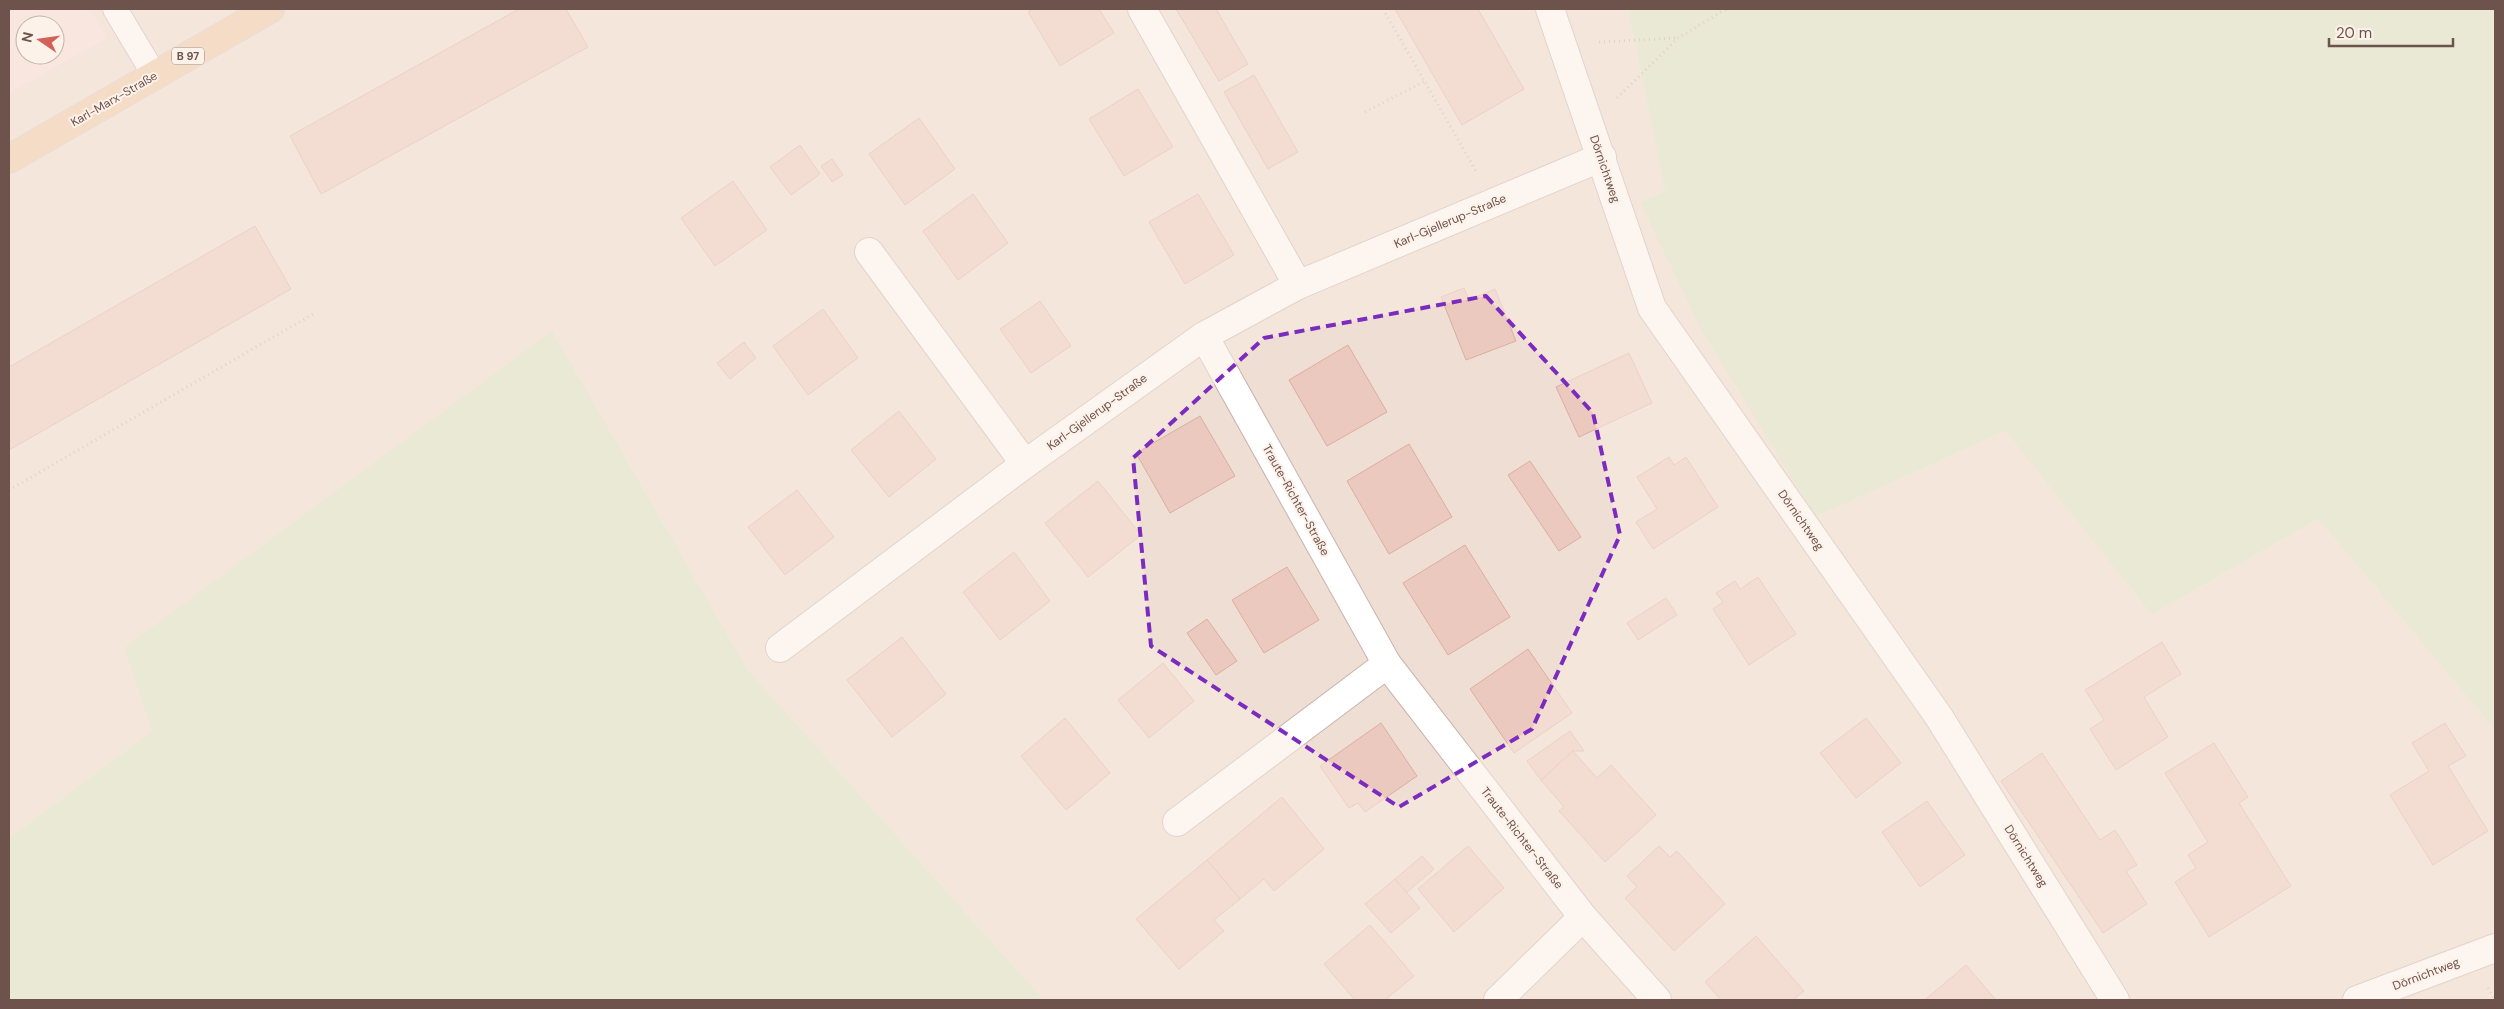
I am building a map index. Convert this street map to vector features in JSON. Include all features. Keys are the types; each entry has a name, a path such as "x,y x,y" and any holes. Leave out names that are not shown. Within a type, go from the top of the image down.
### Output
{"main road":[{"name":"Karl-Marx-Straße","path":"9,159 270,9"}],"street":[{"path":"1142,9 1298,285"},
{"name":"Dörnichtweg","path":"1550,9 1652,308 1939,717 2115,1000"},
{"name":"Karl-Gjellerup-Straße","path":"780,648 1025,464 1204,336 1298,285 1602,157"},
{"path":"869,252 1025,464"},
{"name":"Traute-Richter-Straße","path":"1204,336 1388,664 1583,917 1656,1000"},
{"path":"1177,822 1388,664"},
{"path":"1498,1000 1583,917"},
{"name":"Dörnichtweg","path":"2357,1000 2495,948"}],"lane":[{"path":"115,9 155,76"}],"path":[{"path":"1383,9 1476,172"},
{"path":"1615,100 1678,38 1726,9"},
{"path":"1595,42 1678,38"},
{"path":"1365,112 1425,81"},
{"path":"9,490 315,313"}],"highlighted area":[{"path":"1486,296 1593,413 1620,535 1532,729 1399,807 1151,646 1133,458 1264,338"}],"shaded area":[{"path":"9,9 1628,9 1665,191 1640,202 1816,517 2005,431 2152,615 2318,519 2495,730 2495,1000 1044,1000 748,670 552,332 152,731 9,838"},
{"path":"9,9 90,9 107,38 65,62 65,15 15,15 15,65 59,65 9,93"}],"green space":[{"path":"1628,9 2495,9 2495,730 2318,519 2152,615 2005,431 1816,517 1702,331 1640,202 1665,191"},
{"path":"552,331 748,670 1044,1000 9,1000 9,838 152,731 124,648"}],"building":[{"path":"519,9 566,9 588,47 321,194 290,136"},
{"path":"1033,9 1099,9 1114,33 1060,66 1028,12"},
{"path":"1176,9 1216,9 1248,64 1219,81"},
{"path":"1395,9 1478,9 1524,89 1462,125"},
{"path":"1254,75 1298,152 1268,169 1224,92"},
{"path":"1138,89 1173,147 1124,176 1089,119"},
{"path":"919,118 955,169 905,205 869,154"},
{"path":"800,145 820,174 791,195 770,167"},
{"path":"832,159 843,175 832,182 821,166"},
{"path":"733,181 767,230 715,266 681,218"},
{"path":"973,194 1008,243 958,280 923,231"},
{"path":"1198,194 1234,255 1185,284 1149,222"},
{"path":"255,226 291,289 9,450 9,367"},
{"path":"1464,288 1469,300 1495,289 1516,341 1466,360 1441,297"},
{"path":"1040,301 1071,346 1031,373 1000,329"},
{"path":"823,309 858,358 808,395 773,346"},
{"path":"744,342 756,358 730,379 717,363"},
{"path":"1348,345 1387,412 1327,446 1289,380"},
{"path":"1629,353 1652,403 1579,437 1556,387"},
{"path":"899,411 936,459 889,497 851,450"},
{"path":"1200,416 1235,476 1170,513 1136,453"},
{"path":"1409,444 1452,517 1389,554 1347,481"},
{"path":"1669,457 1674,465 1686,457 1718,507 1653,549 1636,522 1657,509 1637,477"},
{"path":"1530,461 1581,537 1559,551 1508,475"},
{"path":"1098,481 1141,535 1088,577 1045,523"},
{"path":"797,490 834,537 785,575 748,527"},
{"path":"1465,545 1510,617 1448,655 1403,583"},
{"path":"1014,552 1050,601 1000,640 963,592"},
{"path":"1287,567 1319,620 1264,653 1232,600"},
{"path":"1758,577 1796,634 1749,665 1713,609 1723,602 1716,593 1735,581 1740,589"},
{"path":"1666,598 1677,615 1638,640 1627,623"},
{"path":"1207,619 1237,661 1216,675 1187,633"},
{"path":"902,637 946,694 892,737 847,680"},
{"path":"2162,642 2181,674 2144,697 2168,737 2116,770 2090,729 2104,720 2085,690"},
{"path":"1528,649 1572,713 1514,753 1470,689"},
{"path":"1163,663 1194,701 1149,738 1118,700"},
{"path":"1065,718 1110,773 1066,810 1021,756"},
{"path":"1866,718 1901,763 1856,798 1820,753"},
{"path":"1381,723 1417,776 1365,812 1358,803 1349,808 1320,766"},
{"path":"2445,723 2466,756 2448,766 2488,831 2433,865 2390,795 2429,771 2412,743"},
{"path":"1570,731 1584,751 1573,751 1541,780 1527,761"},
{"path":"2214,743 2248,797 2239,803 2291,886 2209,937 2175,882 2196,868 2188,855 2208,842 2165,773"},
{"path":"1573,751 1597,778 1611,765 1656,815 1605,862 1559,811 1564,807 1541,780"},
{"path":"2042,753 2100,840 2115,830 2137,865 2126,871 2147,904 2103,933 2001,781"},
{"path":"1282,797 1324,849 1274,891 1264,879 1240,899 1207,860"},
{"path":"1927,801 1965,855 1920,887 1882,832"},
{"path":"1468,846 1504,888 1454,932 1418,889"},
{"path":"1659,846 1670,857 1677,851 1725,904 1674,951 1625,898 1637,887 1627,876"},
{"path":"1422,856 1434,869 1406,893 1395,879"},
{"path":"1207,860 1240,899 1214,920 1224,931 1179,969 1136,919"},
{"path":"1395,879 1420,908 1391,933 1365,904"},
{"path":"1370,925 1414,976 1385,1000 1355,1000 1324,964"},
{"path":"1756,936 1804,991 1793,1000 1721,1000 1705,982"},
{"path":"1966,965 1996,1000 1926,999"}]}
